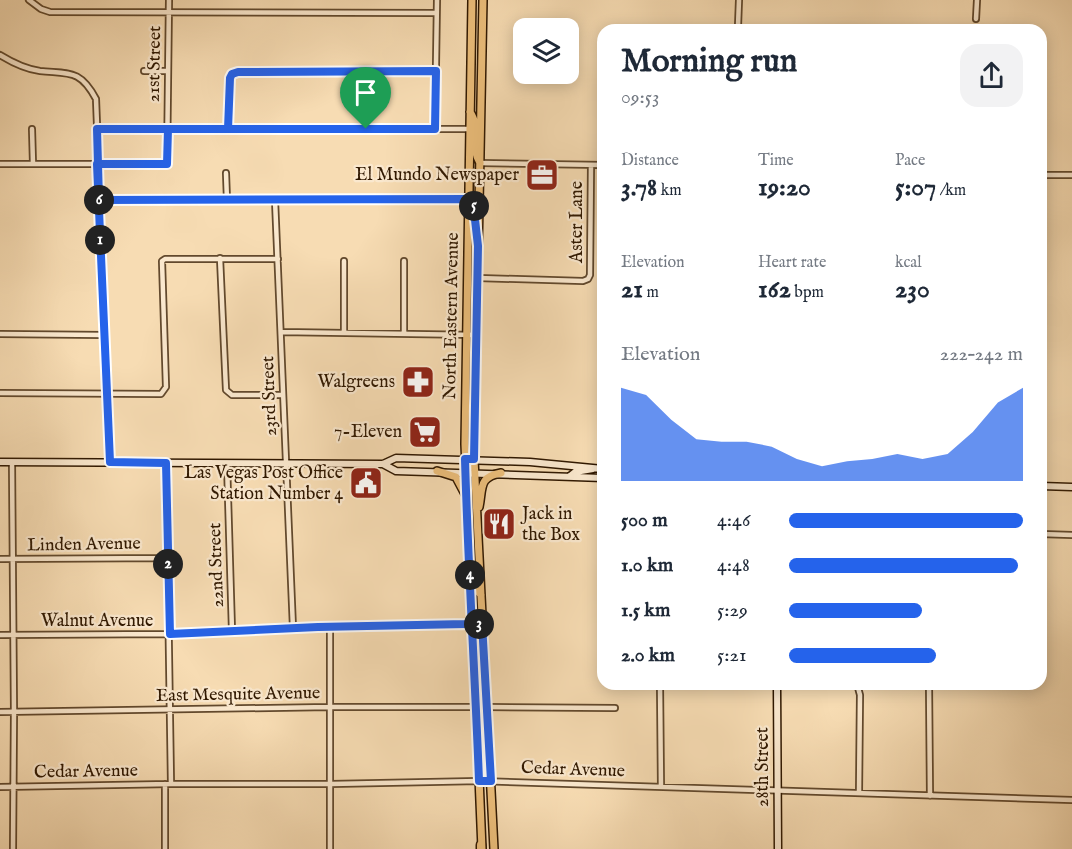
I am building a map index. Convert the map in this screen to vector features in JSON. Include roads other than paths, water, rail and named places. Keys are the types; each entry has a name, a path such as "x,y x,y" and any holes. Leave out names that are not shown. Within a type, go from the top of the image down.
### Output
{"main road":[{"name":"North Eastern Avenue","path":"472,0 465,472 481,848"},
{"name":"North Eastern Avenue","path":"483,0 474,472 494,849"},
{"path":"470,112 476,121 475,155 480,163"},
{"path":"469,199 473,202 478,246"},
{"path":"0,462 383,464 396,458 474,459 597,468"},
{"path":"383,464 396,471 597,478"},
{"path":"569,477 575,472 597,469"},
{"path":"437,471 456,477 466,498"},
{"path":"477,515 483,482 491,475 501,473"},
{"path":"1047,486 1072,487"},
{"path":"469,566 474,569 476,590 481,595"},
{"name":"28th Street","path":"777,690 778,849"}],"street":[{"name":"21st Street","path":"97,164 167,164 169,0"},
{"path":"435,129 437,0"},
{"path":"738,24 739,0"},
{"path":"976,19 977,0"},
{"path":"30,1 50,12 436,13"},
{"path":"0,55 20,66 69,72 80,77 96,99 110,462"},
{"path":"144,71 168,71"},
{"path":"228,129 230,78 232,74 238,72 436,71"},
{"path":"32,129 33,164"},
{"path":"97,129 470,129"},
{"path":"480,163 597,165"},
{"path":"0,164 97,164"},
{"name":"Aster Lane","path":"478,278 588,279 591,246 591,165"},
{"path":"226,173 227,200"},
{"path":"1047,175 1072,175"},
{"path":"99,200 469,199"},
{"name":"23rd Street","path":"275,200 292,628"},
{"path":"220,258 226,390 232,395 283,395"},
{"path":"0,393 161,394 166,387 162,261 165,259 220,258 278,259"},
{"path":"344,261 344,333"},
{"path":"404,261 404,334"},
{"path":"281,332 477,335"},
{"path":"0,334 104,335"},
{"path":"12,462 13,849"},
{"path":"166,463 171,784"},
{"name":"22nd Street","path":"227,463 232,631"},
{"path":"1047,534 1072,535"},
{"name":"Linden Avenue","path":"0,559 168,558"},
{"name":"Walnut Avenue","path":"0,635 170,634 482,623"},
{"path":"330,627 330,849"},
{"path":"660,690 661,787"},
{"path":"859,690 859,793"},
{"path":"929,690 930,796"},
{"path":"487,706 615,708"},
{"name":"East Mesquite Avenue","path":"0,712 476,707"},
{"name":"Cedar Avenue","path":"0,787 491,781 1072,800"},
{"path":"165,784 165,849"}],"place":[{"name":"El Mundo Newspaper","path":"542,175"},
{"name":"Walgreens","path":"418,382"},
{"name":"7-Eleven","path":"425,432"},
{"name":"Las Vegas Post Office Station Number 4","path":"366,483"},
{"name":"Jack in the Box","path":"499,524"}]}
